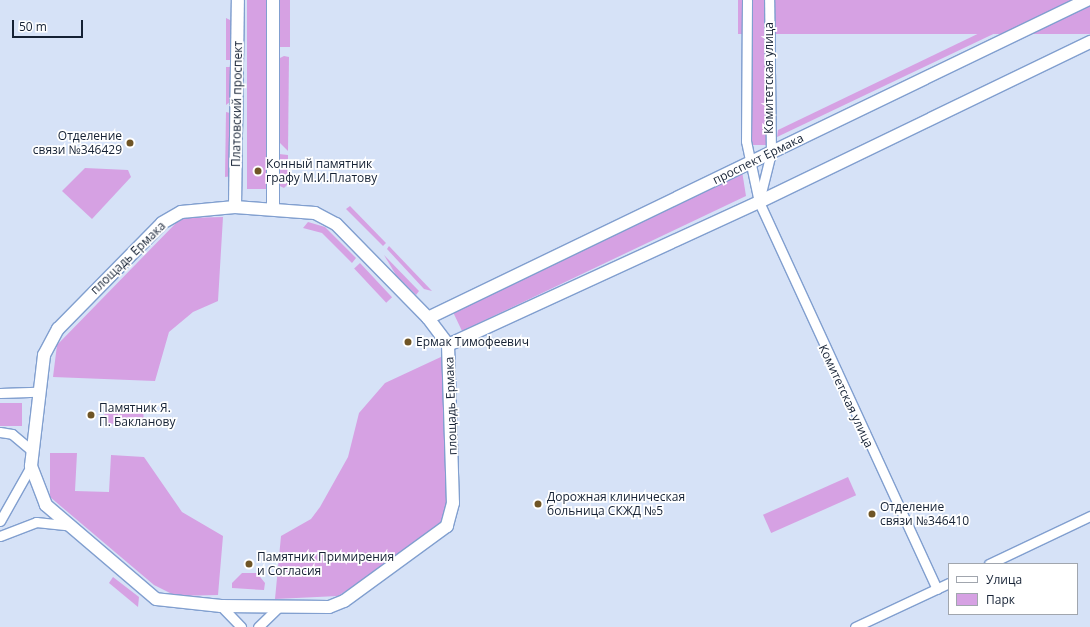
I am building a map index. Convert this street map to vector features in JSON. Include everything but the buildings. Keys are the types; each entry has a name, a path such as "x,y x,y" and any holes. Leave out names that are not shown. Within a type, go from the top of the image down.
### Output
{"main road":[{"name":"Платовский проспект","path":"235,207 238,0"},
{"path":"273,0 273,207"},
{"name":"проспект Ермака","path":"428,318 1088,0"},
{"path":"448,345 759,202 1090,42"},
{"name":"площадь Ермака","path":"235,207 273,207 315,213 336,224 428,318 448,345 453,503 447,526 344,601 328,607 278,608 221,606 156,599 46,505 31,466 37,392 44,355 58,329 162,223 181,212 235,207"}],"street":[{"name":"Комитетская улица","path":"747,0 748,164 759,202 936,588"},
{"name":"Комитетская улица","path":"759,202 771,153 770,0"},
{"path":"0,393 37,392"},
{"path":"0,432 12,434 32,451"},
{"path":"0,521 31,466"},
{"path":"991,563 1090,516"},
{"path":"0,536 36,522 69,525"},
{"path":"855,627 948,583"},
{"path":"221,606 241,627"},
{"path":"258,627 278,608"}],"green space":[{"path":"247,0 268,0 268,189 247,189"},
{"path":"280,0 290,0 290,47 280,47"},
{"path":"738,0 1090,0 1090,34 738,34"},
{"path":"751,0 766,0 766,145 751,145"},
{"path":"1048,0 1065,0 777,137 778,130"},
{"path":"226,18 232,21 234,60 226,60"},
{"path":"284,56 289,57 288,151 279,142 280,58"},
{"path":"226,67 234,67 234,99 226,105"},
{"path":"226,112 230,113 232,176 225,177"},
{"path":"279,154 288,155 288,184 284,188 280,186"},
{"path":"85,168 128,170 131,177 92,219 62,191"},
{"path":"742,171 746,196 462,331 453,312"},
{"path":"350,206 386,243 383,246 346,209"},
{"path":"223,217 218,301 193,312 169,332 155,381 53,377 57,345 176,223 182,218"},
{"path":"308,222 325,227 356,258 352,263 322,233 303,228"},
{"path":"389,246 432,291 424,289 387,249"},
{"path":"384,255 419,291 416,295 396,275"},
{"path":"360,263 392,297 386,303 354,268"},
{"path":"443,356 449,506 445,518 428,538 338,596 275,599 281,536 311,519 320,507 348,457 359,413 385,383"},
{"path":"0,403 22,403 22,426 0,426"},
{"path":"143,406 144,427 105,423 104,408"},
{"path":"50,453 77,453 75,491 109,492 111,455 144,457 182,512 223,536 218,595 176,596 154,585 50,497"},
{"path":"848,477 856,495 771,533 763,515"},
{"path":"242,573 257,573 265,583 264,590 232,588 232,583"},
{"path":"113,577 139,597 138,607 109,583"}],"place":[{"name":"Отделение связи №346429","path":"130,143"},
{"name":"Конный памятник графу М.И.Платову","path":"258,171"},
{"name":"Ермак Тимофеевич","path":"408,342"},
{"name":"Памятник Я. П. Бакланову","path":"91,415"},
{"name":"Дорожная клиническая больница СКЖД №5","path":"538,504"},
{"name":"Отделение связи №346410","path":"872,514"},
{"name":"Памятник Примирения и Cогласия","path":"249,564"}]}
